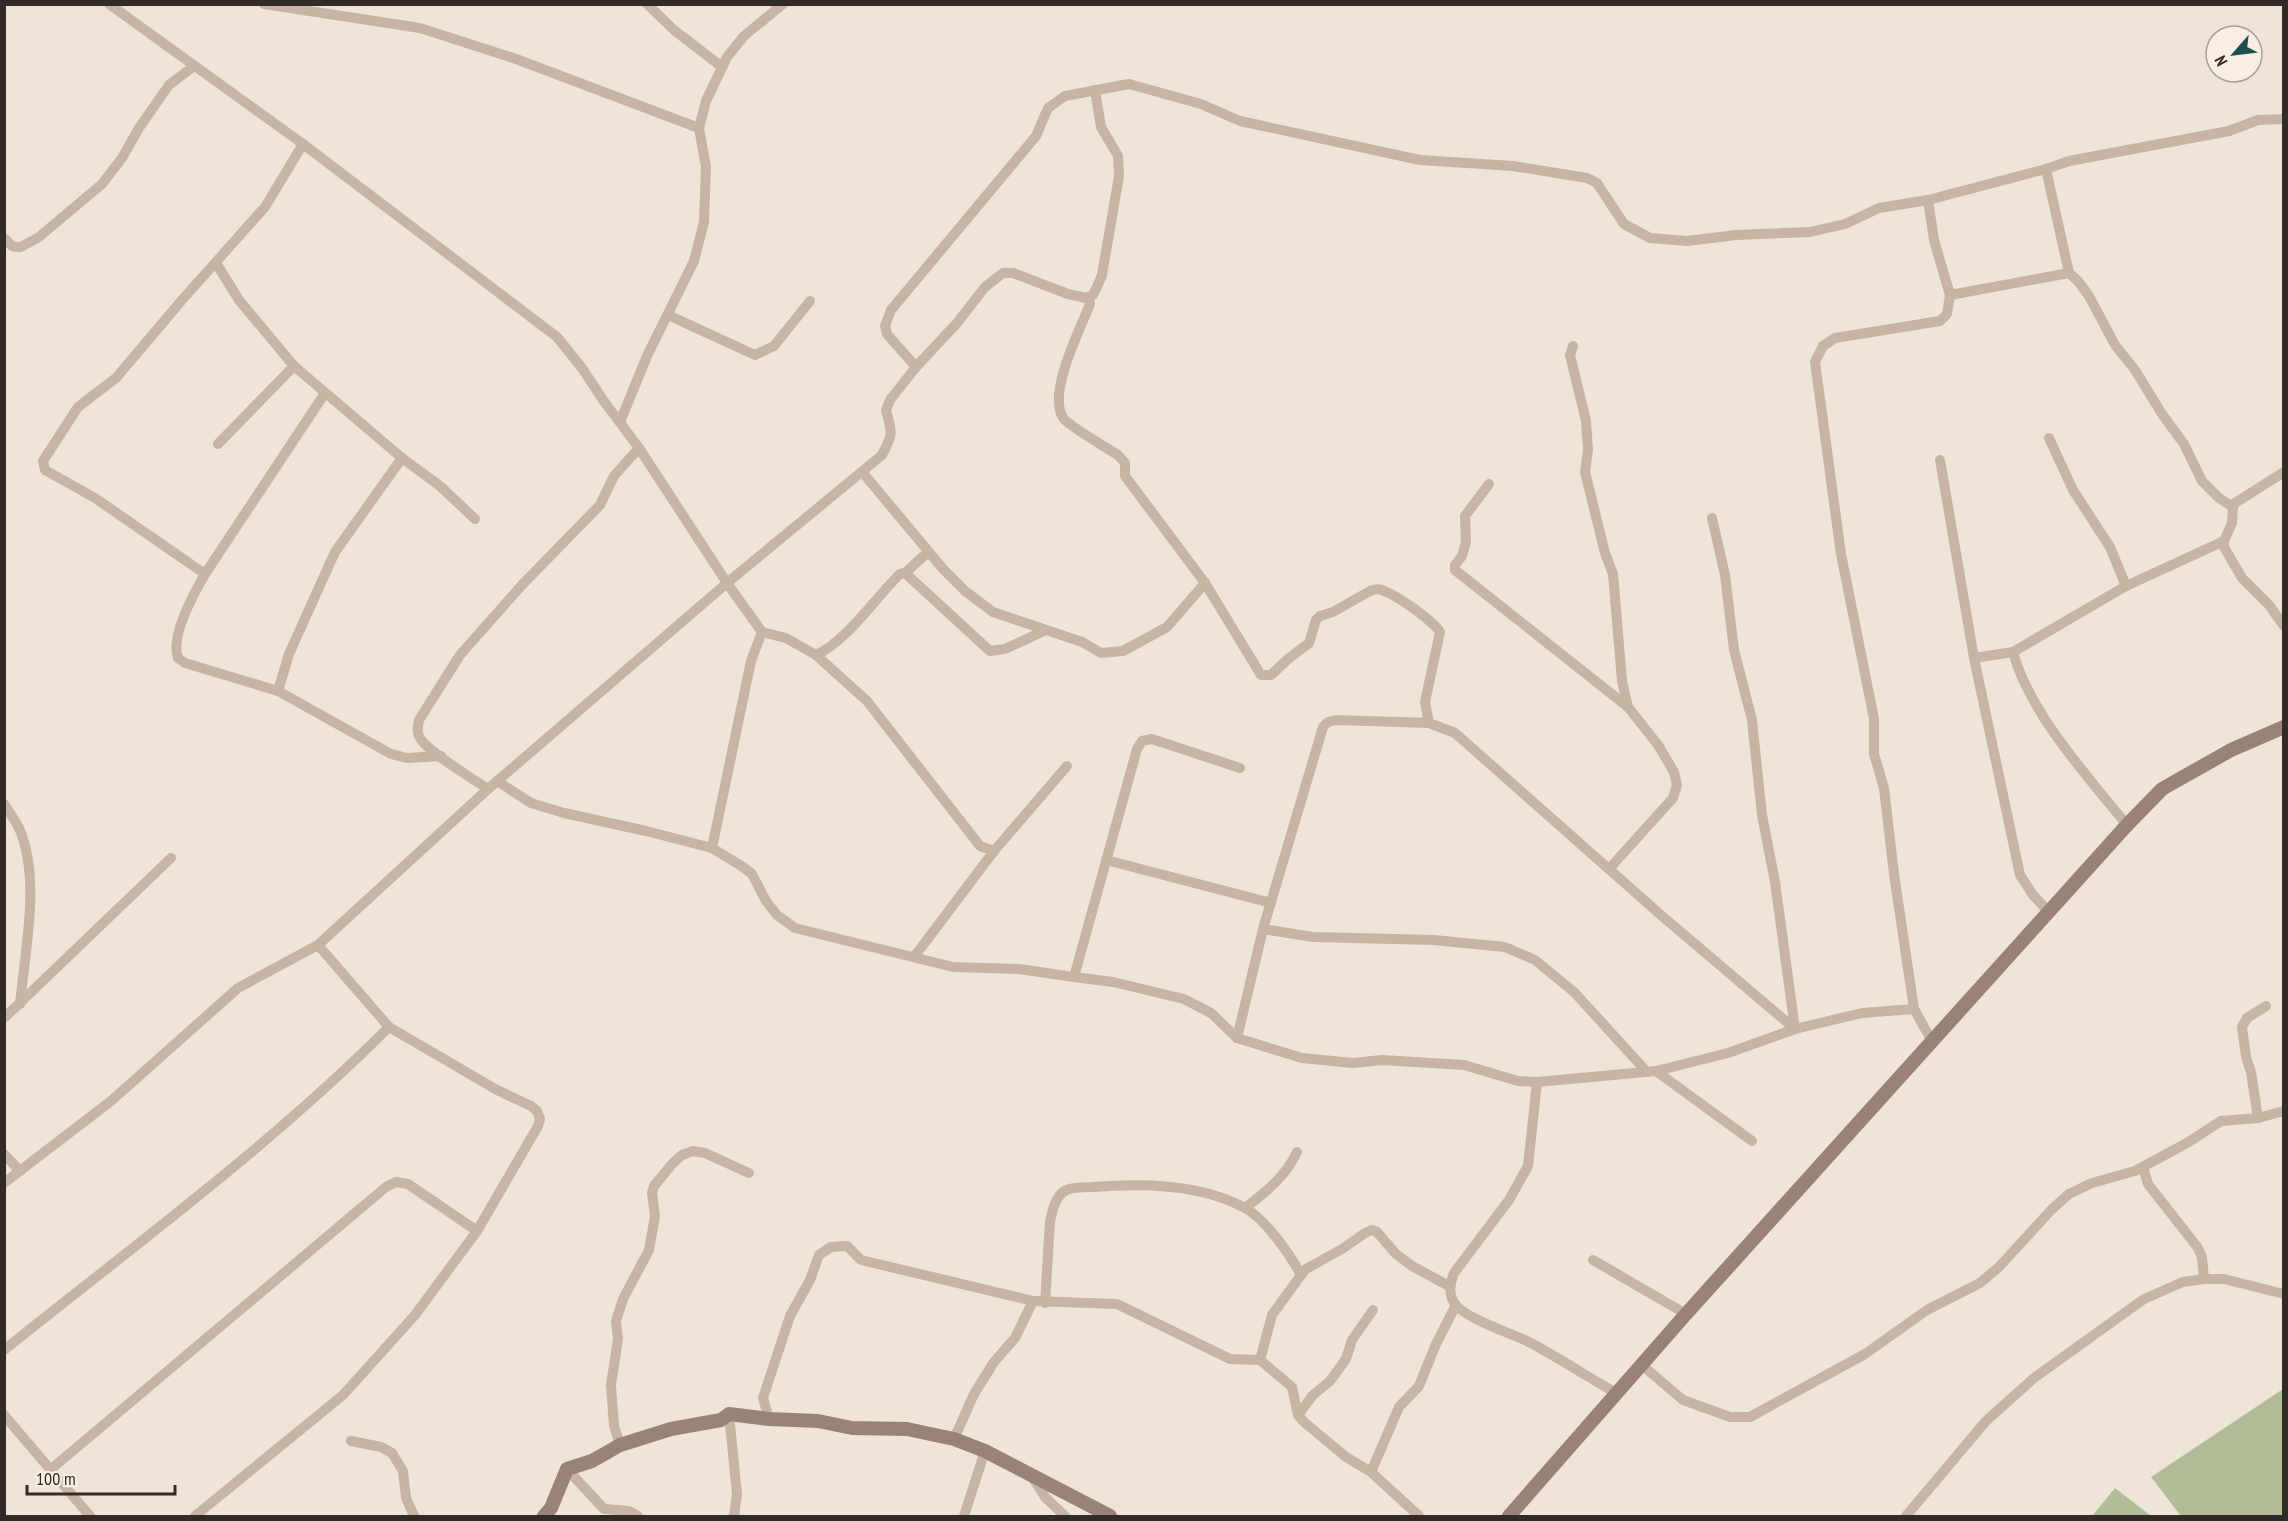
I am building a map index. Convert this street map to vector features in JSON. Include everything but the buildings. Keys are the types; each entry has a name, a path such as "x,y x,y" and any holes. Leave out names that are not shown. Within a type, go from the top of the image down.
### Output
{"street":[{"path":"109,4 303,144 557,337 639,448 727,583 762,632 786,638 816,655 867,701 980,846 994,851"},
{"path":"264,4 295,6 420,28 516,59 699,128"},
{"path":"647,4 674,30 722,67"},
{"path":"620,422 647,356 694,261 704,222 706,167 699,128 706,101 727,57 744,36 783,4"},
{"path":"4,238 12,246 21,247 39,237 102,184 122,158 139,128 169,85 194,66"},
{"path":"916,367 887,334 885,326 891,310 1036,136 1048,108 1065,96 1128,84 1201,104 1240,121 1420,160 1513,166 1587,178 1597,183 1624,224 1650,238 1687,241 1736,235 1810,232 1845,224 1879,207 1928,200 2069,161 2229,131 2258,120 2283,119"},
{"path":"1089,298 1093,295 1102,275 1119,176 1118,156 1101,127 1095,90"},
{"path":"204,574 95,498 45,470 43,460 78,407 116,378 264,207 303,144"},
{"path":"2046,169 2069,273 2089,296 2115,345 2135,370 2184,444 2202,481 2218,498 2233,507"},
{"path":"1928,200 1934,240 1950,295 1947,315 1940,321 1835,338 1823,346 1815,362 1841,554 1874,719 1874,754 1884,788 1914,1009 1933,1043"},
{"path":"216,263 238,300 294,366 402,458 440,486 475,519"},
{"path":"4,1183 111,1101 238,988 318,945 497,781 727,583 882,456 892,437 892,427 886,410 890,400 985,287 1003,273 1013,273 1068,294 1089,298"},
{"path":"1950,295 2069,273"},
{"path":"1089,298 1090,304 1060,385 1059,406 1065,419 1118,455 1125,463 1125,476 1205,583 1261,675 1271,675 1288,658 1310,643 1316,620 1320,616 1333,612 1370,591 1383,590 1423,615 1440,632 1425,702 1429,723"},
{"path":"668,315 755,355 774,346 810,301"},
{"path":"1573,346 1570,356 1586,421 1588,450 1585,472 1605,554 1613,573 1622,681 1628,707"},
{"path":"218,444 294,366"},
{"path":"325,393 204,574 189,604 182,625 176,645 178,658 185,663 278,691 391,754 407,758 441,756"},
{"path":"2049,438 2073,490 2110,547 2126,586"},
{"path":"488,789 420,739 417,730 419,720 460,655 521,586 600,505 614,476 639,448"},
{"path":"278,691 289,654 335,552 402,458"},
{"path":"1940,460 1974,658 2020,875 2033,895 2049,912"},
{"path":"2283,472 2235,503 2232,523 2224,541 2224,547 2242,578 2269,605 2283,626"},
{"path":"863,473 928,552 965,591 993,612 1082,642 1101,653 1123,651 1167,627 1205,583"},
{"path":"1489,484 1465,516 1466,542 1462,556 1455,565 1455,570 1628,707 1658,745 1674,772 1677,785 1673,798 1609,869"},
{"path":"1712,518 1725,575 1734,650 1752,720 1762,815 1775,882 1795,1029"},
{"path":"1974,658 2013,652 2126,586 2224,541"},
{"path":"816,655 830,648 900,574 905,573 928,552"},
{"path":"905,573 990,651 1005,649 1046,630"},
{"path":"712,848 751,661 762,632"},
{"path":"2013,652 2022,681 2058,738 2127,825"},
{"path":"1238,1038 1263,929 1323,727 1328,722 1336,720 1429,723 1455,733 1795,1029"},
{"path":"1509,1516 1535,1484 1643,1366 1686,1314 2162,789 2231,750 2283,727"},
{"path":"1074,976 1137,749 1142,741 1152,739 1240,768"},
{"path":"914,957 994,851 1067,766"},
{"path":"497,781 531,803 712,848 752,874 766,901 777,915 795,928 953,967 1019,969 1074,976 1113,982 1184,999 1211,1013 1238,1038 1302,1058 1326,1062 1353,1064 1382,1060 1464,1065 1518,1081 1537,1082 1652,1072 1728,1053 1795,1029 1862,1014 1914,1009"},
{"path":"4,804 19,828 32,882 20,1004"},
{"path":"4,1018 171,858"},
{"path":"1106,860 1271,903"},
{"path":"1263,929 1313,937 1434,940 1505,947 1535,960 1575,992 1652,1072 1752,1141"},
{"path":"195,1516 343,1395 415,1315 477,1231 540,1119 537,1111 531,1106 497,1090 389,1027 318,945"},
{"path":"2258,1118 2242,1027 2247,1018 2266,1006"},
{"path":"4,1350 276,1133 342,1074 389,1027"},
{"path":"1537,1082 1528,1166 1509,1200 1454,1274 1449,1286 1451,1297 1456,1305 1471,1315 1530,1342 1617,1394"},
{"path":"1643,1366 1683,1400 1730,1417 1750,1417 1865,1354 1927,1310 1980,1283 1999,1267 2052,1209 2069,1194 2143,1167 2221,1121 2258,1118 2283,1112"},
{"path":"620,1445 614,1426 611,1385 618,1339 616,1321 623,1299 651,1242 655,1216 652,1193 654,1185 682,1155 693,1151 705,1153 749,1173"},
{"path":"1245,1208 1280,1177 1290,1166 1297,1152"},
{"path":"4,1154 20,1171"},
{"path":"2143,1167 2148,1184 2199,1248 2204,1279"},
{"path":"50,1470 386,1186 396,1182 408,1184 477,1231"},
{"path":"1045,1303 1050,1222 1057,1200 1065,1191 1121,1185 1157,1186 1191,1190 1245,1208 1280,1244 1301,1275"},
{"path":"1260,1360 1272,1315 1306,1269 1342,1250 1372,1230 1383,1237 1396,1254 1412,1266 1449,1286"},
{"path":"769,1419 763,1398 790,1316 810,1280 819,1255 831,1247 847,1246 861,1260 1033,1301 1117,1304 1230,1359 1260,1360 1292,1387 1298,1415 1320,1437 1371,1472 1419,1516"},
{"path":"1593,1260 1686,1314"},
{"path":"1906,1516 1986,1421 2034,1378 2144,1299 2183,1282 2204,1279 2224,1279 2283,1294"},
{"path":"954,1439 979,1385 994,1362 1015,1338 1033,1301"},
{"path":"1371,1472 1399,1407 1419,1386 1436,1344 1456,1305"},
{"path":"1298,1415 1313,1395 1330,1381 1346,1359 1352,1340 1373,1310"},
{"path":"729,1414 737,1494 734,1516"},
{"path":"544,1516 551,1508 567,1469 592,1461 620,1445 671,1429 721,1420 729,1414 769,1419 818,1421 852,1428 907,1429 954,1439 985,1451 1110,1516"},
{"path":"4,1415 90,1516"},
{"path":"351,1441 381,1447 392,1453 403,1471 406,1498 414,1516"},
{"path":"964,1516 985,1451"},
{"path":"567,1469 604,1509 630,1511 638,1516"},
{"path":"1031,1475 1045,1497 1065,1516"}],"green space":[{"path":"2283,1389 2283,1516 2181,1516 2151,1477"},
{"path":"2115,1488 2151,1516 2092,1516"}]}
